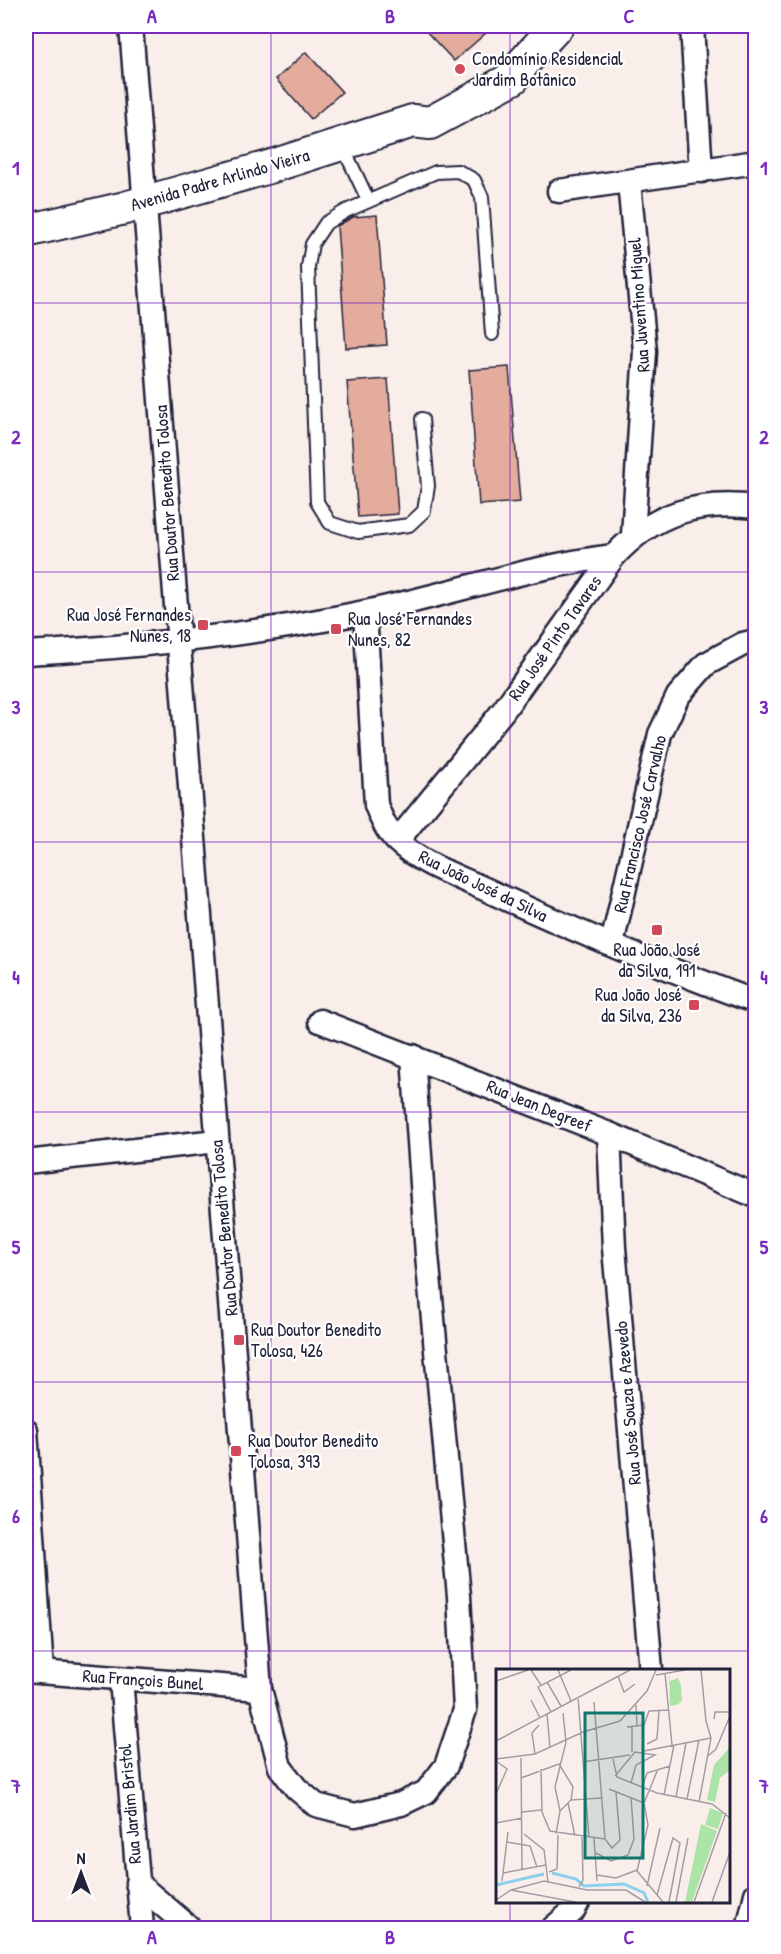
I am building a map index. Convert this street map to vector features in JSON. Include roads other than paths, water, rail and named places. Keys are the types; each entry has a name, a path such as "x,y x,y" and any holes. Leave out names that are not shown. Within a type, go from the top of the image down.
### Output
{"main road":[{"name":"Avenida Padre Arlindo Vieira","path":"26,231 144,202 413,121 424,110 504,67 523,63 557,26"}],"street":[{"name":"Rua Doutor Benedito Tolosa","path":"131,26 260,1689 280,1767 296,1788 316,1806 355,1815 402,1804 426,1792 446,1766 465,1710 459,1596 427,1255 413,1056"},
{"path":"692,26 700,171"},
{"path":"559,191 756,162"},
{"name":"Rua Juventino Miguel","path":"629,182 645,351 633,536"},
{"name":"Rua José Pinto Tavares","path":"397,841 503,711 614,556 633,536 663,517 687,508 718,504 756,507"},
{"path":"26,653 178,642 365,612 532,570 614,556"},
{"name":"Rua João José da Silva","path":"365,612 376,805 384,826 397,841 422,860 612,944 756,1002"},
{"name":"Rua Francisco José Carvalho","path":"612,944 660,734 678,696 706,664 743,644 756,641"},
{"name":"Rua Jean Degreef","path":"320,1021 609,1134 756,1196"},
{"name":"Rua José Souza e Azevedo","path":"609,1134 614,1248 651,1669"},
{"path":"26,1162 217,1141"},
{"path":"26,1430 34,1671"},
{"name":"Rua François Bunel","path":"34,1671 260,1689"},
{"name":"Rua Jardim Bristol","path":"121,1678 141,1929"},
{"path":"137,1884 190,1929"},
{"path":"748,1929 756,1894"},
{"path":"553,1929 573,1911 577,1903"}],"lane":[{"path":"342,144 368,200"},
{"path":"422,419 428,486 424,511 409,525 358,532 330,523 317,502 308,267 312,244 326,223 368,200 436,172 458,171 474,180 482,197 492,334"}],"place":[{"name":"Condomínio Residencial Jardim Botânico","path":"460,69"},
{"name":"Rua José Fernandes Nunes, 18","path":"203,625"},
{"name":"Rua José Fernandes Nunes, 82","path":"336,629"},
{"name":"Rua João José da Silva, 191","path":"657,930"},
{"name":"Rua João José da Silva, 236","path":"694,1005"},
{"name":"Rua Doutor Benedito Tolosa, 426","path":"239,1340"},
{"name":"Rua Doutor Benedito Tolosa, 393","path":"236,1451"}]}
